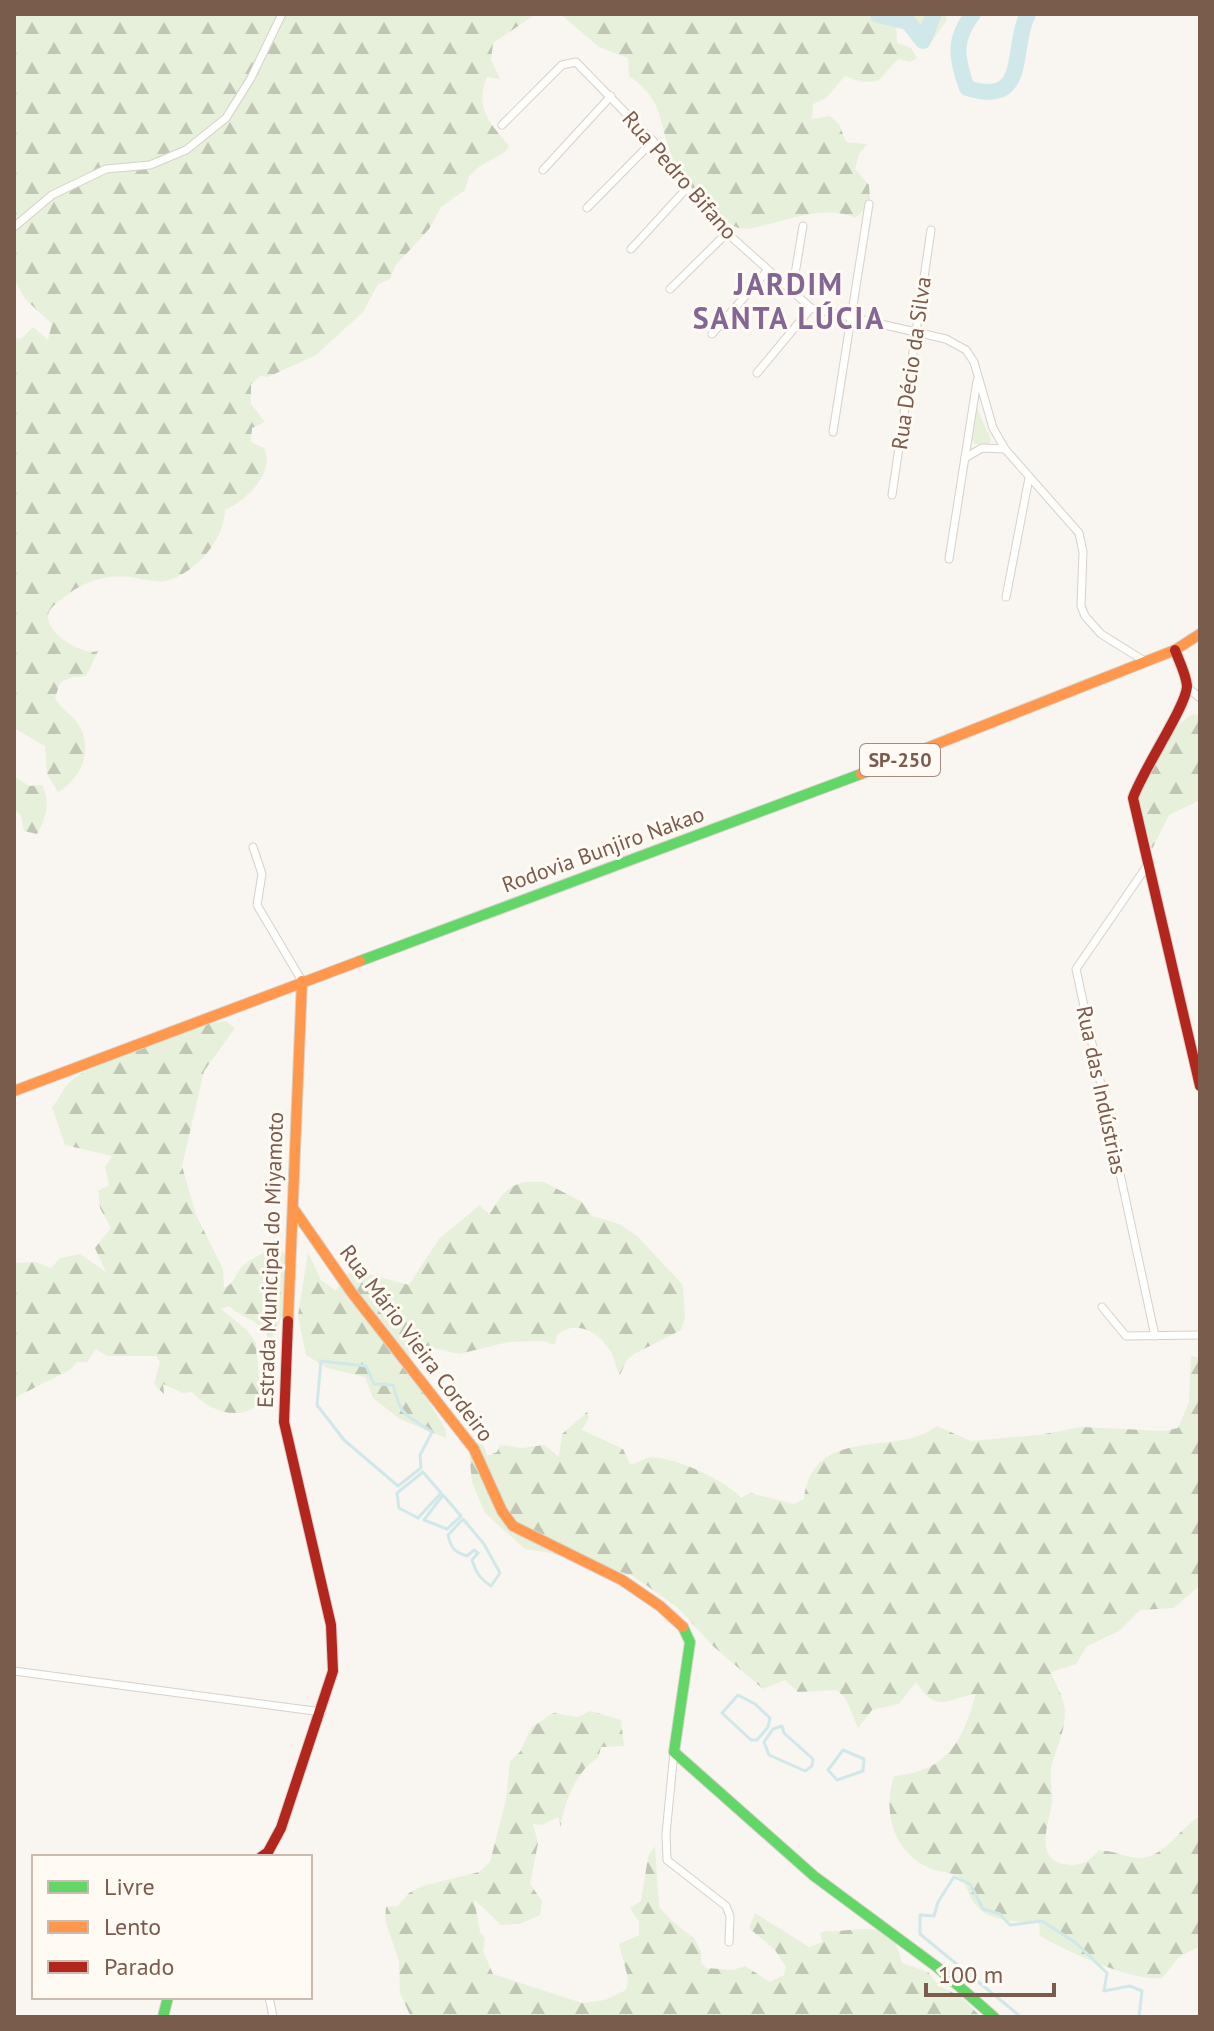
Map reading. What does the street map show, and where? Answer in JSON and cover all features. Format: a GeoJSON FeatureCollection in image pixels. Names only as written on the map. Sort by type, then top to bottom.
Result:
{"type":"FeatureCollection","features":[{"type":"Feature","properties":{"kind":"street"},"geometry":{"type":"LineString","coordinates":[[14,227],[52,195],[106,169],[150,165],[186,150],[226,118],[251,78],[282,14]]}},
{"type":"Feature","properties":{"kind":"street","name":"Rua Pedro Bifano"},"geometry":{"type":"LineString","coordinates":[[502,125],[562,65],[576,62],[653,141],[687,188],[727,233],[811,308],[917,331],[957,344],[974,362],[985,408],[1005,449],[1079,533],[1083,552],[1081,606],[1085,616],[1101,634],[1146,662]]}},
{"type":"Feature","properties":{"kind":"street"},"geometry":{"type":"LineString","coordinates":[[543,170],[611,96]]}},
{"type":"Feature","properties":{"kind":"street"},"geometry":{"type":"LineString","coordinates":[[587,208],[653,141]]}},
{"type":"Feature","properties":{"kind":"street"},"geometry":{"type":"LineString","coordinates":[[631,249],[687,188]]}},
{"type":"Feature","properties":{"kind":"street"},"geometry":{"type":"LineString","coordinates":[[833,432],[869,204]]}},
{"type":"Feature","properties":{"kind":"street"},"geometry":{"type":"LineString","coordinates":[[792,292],[803,226]]}},
{"type":"Feature","properties":{"kind":"street","name":"Rua Décio da Silva"},"geometry":{"type":"LineString","coordinates":[[892,495],[931,230]]}},
{"type":"Feature","properties":{"kind":"street"},"geometry":{"type":"LineString","coordinates":[[670,289],[727,233]]}},
{"type":"Feature","properties":{"kind":"street"},"geometry":{"type":"LineString","coordinates":[[712,334],[767,271]]}},
{"type":"Feature","properties":{"kind":"street"},"geometry":{"type":"LineString","coordinates":[[757,373],[811,308]]}},
{"type":"Feature","properties":{"kind":"street"},"geometry":{"type":"LineString","coordinates":[[949,559],[978,374]]}},
{"type":"Feature","properties":{"kind":"street"},"geometry":{"type":"LineString","coordinates":[[965,458],[982,448],[1005,449]]}},
{"type":"Feature","properties":{"kind":"street"},"geometry":{"type":"LineString","coordinates":[[1006,597],[1029,478]]}},
{"type":"Feature","properties":{"kind":"street","name":"Rodovia Bunjiro Nakao"},"geometry":{"type":"LineString","coordinates":[[14,1091],[302,981],[902,760],[1175,650],[1200,634]]}},
{"type":"Feature","properties":{"kind":"street"},"geometry":{"type":"LineString","coordinates":[[1175,650],[1188,688],[1200,698]]}},
{"type":"Feature","properties":{"kind":"street"},"geometry":{"type":"LineString","coordinates":[[1188,688],[1133,790],[1200,1086]]}},
{"type":"Feature","properties":{"kind":"street"},"geometry":{"type":"LineString","coordinates":[[253,847],[262,874],[257,905],[302,981]]}},
{"type":"Feature","properties":{"kind":"street","name":"Rua das Indústrias"},"geometry":{"type":"LineString","coordinates":[[1149,863],[1076,969],[1155,1336]]}},
{"type":"Feature","properties":{"kind":"street","name":"Estrada Municipal do Miyamoto"},"geometry":{"type":"LineString","coordinates":[[266,1855],[281,1828],[322,1712],[333,1671],[331,1625],[284,1410],[293,1284],[302,981]]}},
{"type":"Feature","properties":{"kind":"street","name":"Rua Mário Vieira Cordeiro"},"geometry":{"type":"LineString","coordinates":[[293,1208],[352,1293],[474,1449],[513,1527],[609,1571],[684,1626],[690,1642],[674,1752]]}},
{"type":"Feature","properties":{"kind":"street"},"geometry":{"type":"LineString","coordinates":[[1102,1307],[1126,1336],[1200,1335]]}},
{"type":"Feature","properties":{"kind":"street"},"geometry":{"type":"LineString","coordinates":[[14,1671],[322,1712]]}},
{"type":"Feature","properties":{"kind":"street"},"geometry":{"type":"LineString","coordinates":[[674,1752],[666,1834],[667,1860],[726,1906],[732,1926],[729,1942]]}},
{"type":"Feature","properties":{"kind":"street"},"geometry":{"type":"LineString","coordinates":[[674,1752],[731,1797],[796,1861],[951,1975],[994,2017]]}},
{"type":"Feature","properties":{"kind":"green space"},"geometry":{"type":"Polygon","coordinates":[[[14,14],[536,14],[493,43],[491,60],[500,79],[487,77],[482,97],[490,122],[509,146],[505,152],[469,176],[465,190],[441,207],[429,229],[395,266],[390,279],[378,284],[363,312],[316,355],[268,377],[261,376],[251,384],[251,404],[265,422],[252,428],[251,442],[264,448],[266,467],[249,493],[225,510],[220,533],[206,554],[188,571],[166,581],[116,577],[87,583],[50,609],[50,625],[61,638],[77,648],[98,651],[86,676],[72,677],[60,683],[55,698],[76,721],[85,741],[84,761],[80,770],[58,792],[47,774],[45,746],[14,728],[14,339],[22,338],[33,327],[48,340],[52,324],[25,299],[14,279],[14,14]]]}},
{"type":"Feature","properties":{"kind":"green space"},"geometry":{"type":"Polygon","coordinates":[[[560,14],[945,14],[947,20],[929,45],[902,23],[896,24],[897,43],[911,48],[917,58],[910,62],[898,59],[878,81],[861,82],[845,76],[826,98],[813,104],[812,119],[830,116],[839,124],[846,142],[867,144],[859,154],[855,169],[869,185],[871,214],[865,209],[855,218],[839,213],[805,215],[745,229],[718,215],[687,184],[670,152],[656,106],[629,76],[628,58],[599,47],[560,14]]]}},
{"type":"Feature","properties":{"kind":"green space"},"geometry":{"type":"Polygon","coordinates":[[[976,406],[991,440],[989,444],[974,444],[972,439],[976,406]]]}},
{"type":"Feature","properties":{"kind":"green space"},"geometry":{"type":"Polygon","coordinates":[[[1194,714],[1200,717],[1200,800],[1169,815],[1152,849],[1138,807],[1142,782],[1165,740],[1194,714]]]}},
{"type":"Feature","properties":{"kind":"green space"},"geometry":{"type":"Polygon","coordinates":[[[14,777],[30,786],[42,785],[45,791],[46,810],[37,834],[24,831],[21,816],[14,808],[14,777]]]}},
{"type":"Feature","properties":{"kind":"green space"},"geometry":{"type":"Polygon","coordinates":[[[226,1021],[235,1028],[204,1071],[182,1166],[196,1215],[223,1269],[224,1288],[244,1265],[258,1256],[276,1247],[285,1254],[293,1249],[287,1305],[270,1343],[258,1324],[229,1306],[221,1309],[247,1330],[256,1343],[261,1402],[244,1412],[234,1413],[207,1405],[192,1392],[183,1393],[163,1384],[164,1394],[154,1384],[160,1362],[156,1356],[107,1356],[96,1349],[87,1362],[77,1362],[70,1370],[14,1398],[14,1263],[35,1262],[51,1268],[60,1258],[80,1254],[106,1272],[95,1248],[111,1228],[100,1208],[98,1191],[109,1185],[105,1167],[112,1156],[65,1145],[52,1107],[70,1082],[100,1063],[168,1036],[226,1021]]]}},
{"type":"Feature","properties":{"kind":"green space"},"geometry":{"type":"Polygon","coordinates":[[[524,1182],[544,1182],[582,1202],[592,1216],[619,1224],[637,1236],[683,1285],[685,1318],[681,1330],[634,1354],[626,1361],[620,1375],[606,1345],[594,1334],[579,1328],[564,1330],[557,1335],[555,1345],[544,1341],[508,1342],[459,1354],[425,1346],[408,1349],[419,1385],[446,1430],[446,1438],[400,1419],[373,1398],[365,1377],[327,1368],[306,1355],[298,1316],[308,1252],[321,1280],[336,1291],[344,1275],[357,1271],[409,1285],[439,1239],[480,1205],[489,1215],[507,1191],[524,1182]]]}},
{"type":"Feature","properties":{"kind":"green space"},"geometry":{"type":"Polygon","coordinates":[[[1191,1356],[1200,1358],[1200,1585],[1174,1608],[1140,1610],[1119,1631],[1087,1646],[1076,1664],[1051,1672],[1065,1713],[1051,1772],[1052,1800],[1046,1840],[1051,1857],[1059,1863],[1072,1865],[1086,1861],[1098,1851],[1136,1858],[1150,1856],[1200,1816],[1200,1946],[1179,1957],[1162,1978],[1133,1975],[1083,1957],[1040,1936],[1039,1923],[1002,1919],[985,1913],[972,1900],[960,1878],[918,1862],[900,1842],[891,1817],[894,1776],[928,1768],[950,1751],[965,1726],[976,1694],[937,1701],[923,1692],[916,1682],[899,1704],[872,1710],[858,1728],[846,1699],[837,1690],[798,1692],[785,1680],[763,1689],[713,1646],[677,1607],[633,1576],[570,1556],[525,1549],[485,1513],[472,1482],[467,1433],[484,1446],[487,1456],[497,1452],[500,1445],[522,1448],[544,1445],[559,1457],[562,1434],[587,1412],[589,1418],[582,1430],[623,1449],[630,1464],[648,1458],[670,1460],[712,1477],[741,1498],[750,1493],[794,1504],[804,1499],[811,1475],[823,1460],[839,1451],[901,1440],[937,1426],[971,1441],[1039,1435],[1081,1427],[1164,1431],[1178,1428],[1189,1402],[1191,1356]]]}},
{"type":"Feature","properties":{"kind":"green space"},"geometry":{"type":"Polygon","coordinates":[[[590,1711],[621,1720],[624,1746],[601,1747],[598,1758],[584,1770],[573,1788],[561,1827],[558,1817],[542,1825],[533,1824],[538,1843],[530,1884],[542,1901],[540,1915],[519,1924],[501,1925],[474,1899],[480,1932],[485,1938],[483,1951],[493,1974],[582,2003],[605,2000],[626,1990],[628,1978],[619,1944],[639,1935],[639,1922],[630,1908],[641,1901],[648,1857],[655,1846],[659,1907],[694,1938],[701,1951],[701,1963],[706,1968],[733,1970],[745,1966],[770,1982],[784,1975],[786,1967],[775,1950],[749,1928],[755,1913],[809,1947],[823,1942],[820,1934],[824,1931],[872,1929],[890,1937],[902,1963],[928,1972],[939,1986],[960,1996],[981,2017],[411,2017],[400,1993],[399,1961],[385,1920],[386,1907],[398,1906],[409,1893],[422,1886],[479,1872],[490,1862],[506,1800],[510,1761],[520,1752],[531,1728],[553,1713],[578,1717],[590,1711]]]}},
{"type":"Feature","properties":{"kind":"waterway"},"geometry":{"type":"LineString","coordinates":[[878,15],[908,22],[923,41],[934,14]]}},
{"type":"Feature","properties":{"kind":"waterway"},"geometry":{"type":"LineString","coordinates":[[973,14],[959,40],[960,67],[967,88],[987,92],[1001,90],[1009,82],[1028,14]]}},
{"type":"Feature","properties":{"kind":"waterway"},"geometry":{"type":"LineString","coordinates":[[321,1361],[366,1366],[374,1384],[393,1385],[403,1411],[432,1432],[420,1455],[421,1468],[398,1486],[344,1440],[317,1405],[321,1361]]}},
{"type":"Feature","properties":{"kind":"waterway"},"geometry":{"type":"LineString","coordinates":[[423,1472],[441,1493],[418,1518],[399,1508],[397,1493],[423,1472]]}},
{"type":"Feature","properties":{"kind":"waterway"},"geometry":{"type":"LineString","coordinates":[[443,1495],[461,1516],[447,1529],[424,1520],[443,1495]]}},
{"type":"Feature","properties":{"kind":"waterway"},"geometry":{"type":"LineString","coordinates":[[463,1519],[484,1544],[500,1573],[491,1586],[473,1564],[472,1560],[478,1553],[474,1550],[467,1556],[456,1551],[450,1543],[448,1535],[463,1519]]}},
{"type":"Feature","properties":{"kind":"waterway"},"geometry":{"type":"LineString","coordinates":[[738,1695],[755,1704],[770,1718],[768,1727],[757,1740],[751,1740],[722,1713],[738,1695]]}},
{"type":"Feature","properties":{"kind":"waterway"},"geometry":{"type":"LineString","coordinates":[[782,1726],[784,1733],[813,1759],[812,1766],[805,1771],[769,1755],[764,1742],[773,1729],[782,1726]]}},
{"type":"Feature","properties":{"kind":"waterway"},"geometry":{"type":"LineString","coordinates":[[843,1750],[864,1759],[863,1771],[837,1780],[828,1770],[843,1750]]}},
{"type":"Feature","properties":{"kind":"waterway"},"geometry":{"type":"LineString","coordinates":[[1021,2017],[920,1934],[920,1915],[934,1916],[938,1902],[954,1877],[970,1884],[983,1909],[1000,1914],[1010,1925],[1042,1921],[1076,1943],[1107,1973],[1104,1991],[1130,1986],[1142,1991],[1139,2017]]}},
{"type":"Feature","properties":{"kind":"traffic: fast"},"geometry":{"type":"LineString","coordinates":[[360,961],[861,774]]}},
{"type":"Feature","properties":{"kind":"traffic: fast"},"geometry":{"type":"LineString","coordinates":[[683,1627],[690,1642],[674,1752],[814,1876],[937,1967],[994,2017]]}},
{"type":"Feature","properties":{"kind":"traffic: fast"},"geometry":{"type":"LineString","coordinates":[[163,2017],[168,1999]]}},
{"type":"Feature","properties":{"kind":"traffic: slow"},"geometry":{"type":"LineString","coordinates":[[861,774],[1175,650],[1200,634]]}},
{"type":"Feature","properties":{"kind":"traffic: slow"},"geometry":{"type":"LineString","coordinates":[[14,1091],[360,961]]}},
{"type":"Feature","properties":{"kind":"traffic: slow"},"geometry":{"type":"LineString","coordinates":[[288,1321],[302,981]]}},
{"type":"Feature","properties":{"kind":"traffic: slow"},"geometry":{"type":"LineString","coordinates":[[293,1208],[352,1293],[474,1449],[502,1511],[513,1526],[622,1580],[660,1606],[683,1627]]}},
{"type":"Feature","properties":{"kind":"traffic: jam"},"geometry":{"type":"LineString","coordinates":[[1175,650],[1184,672],[1185,695],[1133,798],[1200,1086]]}},
{"type":"Feature","properties":{"kind":"traffic: jam"},"geometry":{"type":"LineString","coordinates":[[264,1855],[281,1828],[333,1671],[331,1625],[284,1422],[288,1321]]}},
{"type":"Feature","properties":{"kind":"district","name":"JARDIM SANTA LÚCIA"},"geometry":{"type":"Point","coordinates":[789,302]}}]}
